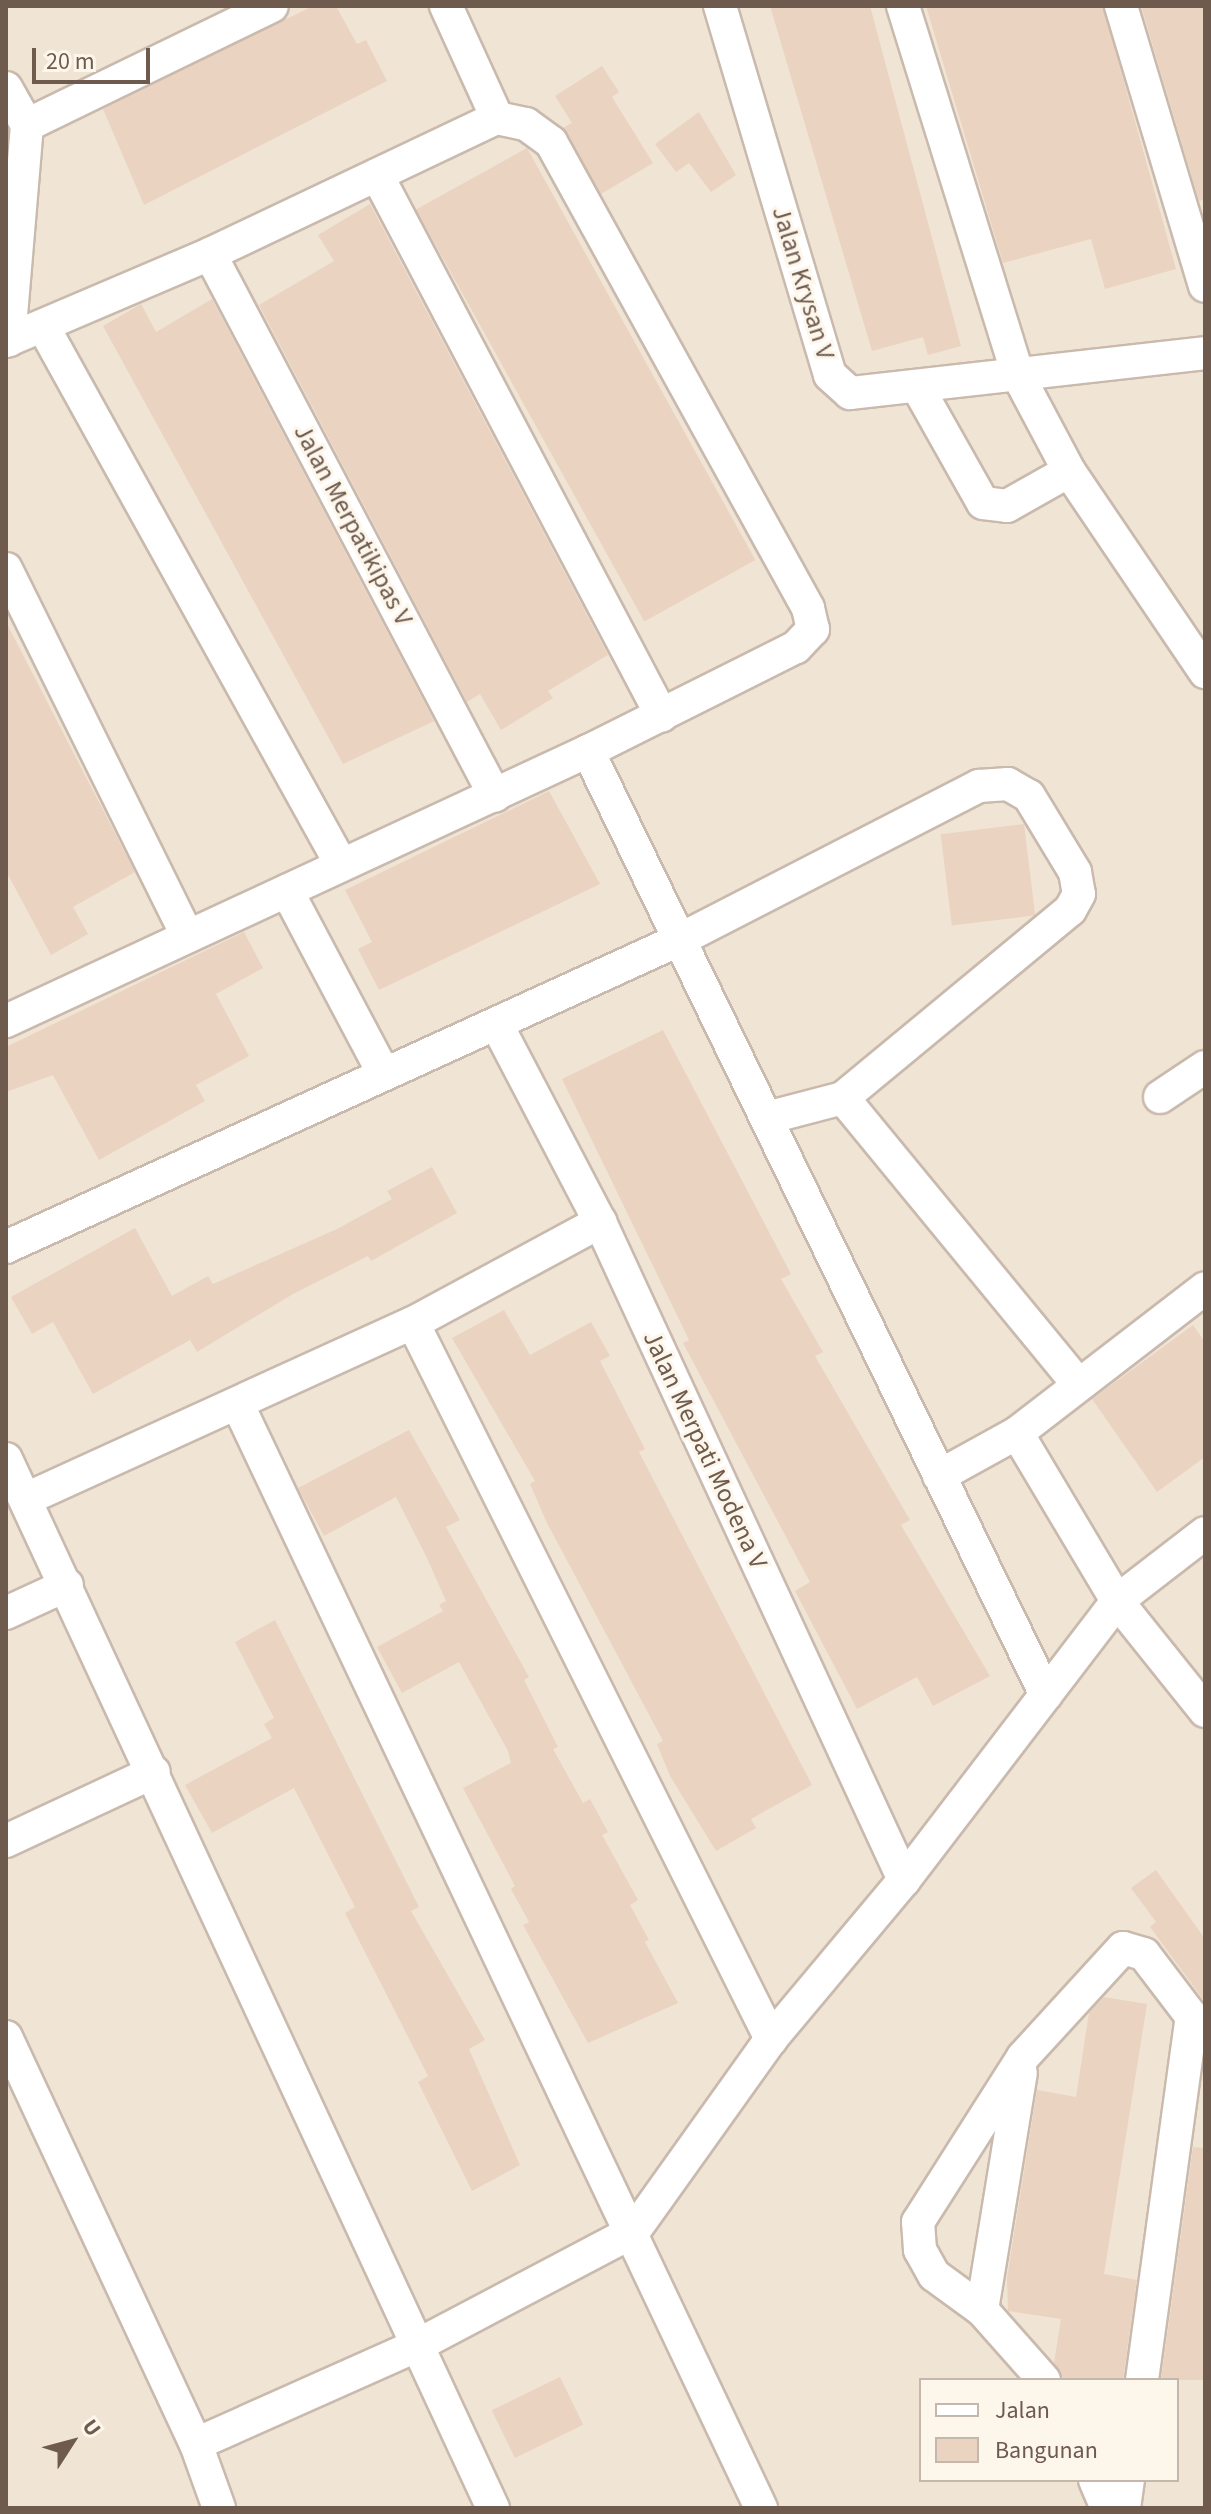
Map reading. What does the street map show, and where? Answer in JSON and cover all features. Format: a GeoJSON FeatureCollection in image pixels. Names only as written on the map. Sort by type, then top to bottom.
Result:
{"type":"FeatureCollection","features":[{"type":"Feature","properties":{"kind":"street"},"geometry":{"type":"LineString","coordinates":[[27,125],[272,6]]}},
{"type":"Feature","properties":{"kind":"street"},"geometry":{"type":"LineString","coordinates":[[446,6],[497,118]]}},
{"type":"Feature","properties":{"kind":"street","name":"Jalan Krysan V"},"geometry":{"type":"LineString","coordinates":[[720,6],[830,375],[850,393],[1205,353]]}},
{"type":"Feature","properties":{"kind":"street"},"geometry":{"type":"LineString","coordinates":[[903,6],[1018,375],[1069,471],[1205,672]]}},
{"type":"Feature","properties":{"kind":"street"},"geometry":{"type":"LineString","coordinates":[[1121,6],[1205,286]]}},
{"type":"Feature","properties":{"kind":"street"},"geometry":{"type":"LineString","coordinates":[[6,88],[27,125],[7,340],[44,328],[210,254],[497,118],[526,124],[551,142],[808,608],[813,629],[807,640],[662,716],[495,796],[9,1013]]}},
{"type":"Feature","properties":{"kind":"street"},"geometry":{"type":"LineString","coordinates":[[377,175],[662,716]]}},
{"type":"Feature","properties":{"kind":"street","name":"Jalan Merpatikipas V"},"geometry":{"type":"LineString","coordinates":[[210,254],[495,796]]}},
{"type":"Feature","properties":{"kind":"street"},"geometry":{"type":"LineString","coordinates":[[44,328],[341,864]]}},
{"type":"Feature","properties":{"kind":"street"},"geometry":{"type":"LineString","coordinates":[[917,386],[983,503],[1007,506],[1069,471]]}},
{"type":"Feature","properties":{"kind":"street"},"geometry":{"type":"LineString","coordinates":[[6,569],[187,935]]}},
{"type":"Feature","properties":{"kind":"street"},"geometry":{"type":"LineString","coordinates":[[588,751],[683,938],[1046,1695]]}},
{"type":"Feature","properties":{"kind":"street"},"geometry":{"type":"LineString","coordinates":[[6,1247],[383,1072],[497,1025],[683,938],[979,786],[1008,784],[1029,796],[1075,872],[1079,894],[1070,910],[843,1098],[767,1118]]}},
{"type":"Feature","properties":{"kind":"street"},"geometry":{"type":"LineString","coordinates":[[287,891],[383,1072]]}},
{"type":"Feature","properties":{"kind":"street","name":"Jalan Merpati Modena V"},"geometry":{"type":"LineString","coordinates":[[497,1025],[600,1222],[904,1880]]}},
{"type":"Feature","properties":{"kind":"street"},"geometry":{"type":"LineString","coordinates":[[1160,1097],[1205,1067]]}},
{"type":"Feature","properties":{"kind":"street"},"geometry":{"type":"LineString","coordinates":[[843,1098],[1076,1382]]}},
{"type":"Feature","properties":{"kind":"street"},"geometry":{"type":"LineString","coordinates":[[26,1499],[413,1323],[600,1222]]}},
{"type":"Feature","properties":{"kind":"street"},"geometry":{"type":"LineString","coordinates":[[939,1476],[1017,1433],[1076,1382],[1205,1288]]}},
{"type":"Feature","properties":{"kind":"street"},"geometry":{"type":"LineString","coordinates":[[413,1323],[771,2039]]}},
{"type":"Feature","properties":{"kind":"street"},"geometry":{"type":"LineString","coordinates":[[238,1405],[634,2231],[761,2508]]}},
{"type":"Feature","properties":{"kind":"street"},"geometry":{"type":"LineString","coordinates":[[1017,1433],[1117,1601],[1205,1711]]}},
{"type":"Feature","properties":{"kind":"street"},"geometry":{"type":"LineString","coordinates":[[6,1459],[154,1772],[493,2508]]}},
{"type":"Feature","properties":{"kind":"street"},"geometry":{"type":"LineString","coordinates":[[196,2444],[416,2346],[634,2231],[771,2039],[904,1880],[1117,1601],[1205,1533]]}},
{"type":"Feature","properties":{"kind":"street"},"geometry":{"type":"LineString","coordinates":[[6,1613],[67,1585]]}},
{"type":"Feature","properties":{"kind":"street"},"geometry":{"type":"LineString","coordinates":[[6,1841],[154,1772]]}},
{"type":"Feature","properties":{"kind":"street"},"geometry":{"type":"LineString","coordinates":[[1042,2378],[982,2310],[934,2275],[920,2250],[918,2222],[1023,2057],[1116,1953],[1129,1946],[1144,1954],[1199,2025],[1142,2378]]}},
{"type":"Feature","properties":{"kind":"street"},"geometry":{"type":"LineString","coordinates":[[6,2037],[196,2444],[219,2508]]}},
{"type":"Feature","properties":{"kind":"street"},"geometry":{"type":"LineString","coordinates":[[982,2310],[1023,2057]]}},
{"type":"Feature","properties":{"kind":"street"},"geometry":{"type":"LineString","coordinates":[[1096,2482],[1107,2508]]}},
{"type":"Feature","properties":{"kind":"street"},"geometry":{"type":"LineString","coordinates":[[1124,2508],[1128,2482]]}},
{"type":"Feature","properties":{"kind":"shaded area"},"geometry":{"type":"Polygon","coordinates":[[[6,6],[1205,6],[1205,2508],[6,2508],[6,6]]]}},
{"type":"Feature","properties":{"kind":"building"},"geometry":{"type":"Polygon","coordinates":[[[313,6],[336,6],[357,44],[366,40],[387,81],[144,205],[103,109],[313,6]]]}},
{"type":"Feature","properties":{"kind":"building"},"geometry":{"type":"Polygon","coordinates":[[[770,6],[870,6],[961,346],[928,355],[923,337],[872,351],[770,6]]]}},
{"type":"Feature","properties":{"kind":"building"},"geometry":{"type":"Polygon","coordinates":[[[926,6],[1103,6],[1176,269],[1105,289],[1091,239],[1003,263],[926,6]]]}},
{"type":"Feature","properties":{"kind":"building"},"geometry":{"type":"Polygon","coordinates":[[[1141,6],[1205,6],[1205,199],[1199,201],[1141,6]]]}},
{"type":"Feature","properties":{"kind":"building"},"geometry":{"type":"Polygon","coordinates":[[[602,66],[619,92],[612,97],[653,163],[601,194],[563,128],[572,123],[555,96],[602,66]]]}},
{"type":"Feature","properties":{"kind":"building"},"geometry":{"type":"Polygon","coordinates":[[[699,112],[736,175],[711,192],[689,163],[676,172],[655,144],[699,112]]]}},
{"type":"Feature","properties":{"kind":"building"},"geometry":{"type":"Polygon","coordinates":[[[527,148],[755,560],[644,622],[416,210],[527,148]]]}},
{"type":"Feature","properties":{"kind":"building"},"geometry":{"type":"Polygon","coordinates":[[[370,204],[608,655],[548,691],[553,698],[501,730],[480,694],[467,702],[259,305],[334,261],[318,235],[370,204]]]}},
{"type":"Feature","properties":{"kind":"building"},"geometry":{"type":"Polygon","coordinates":[[[212,299],[434,721],[343,764],[103,326],[141,304],[156,332],[212,299]]]}},
{"type":"Feature","properties":{"kind":"building"},"geometry":{"type":"Polygon","coordinates":[[[6,622],[135,872],[73,907],[88,934],[51,955],[6,871],[6,622]]]}},
{"type":"Feature","properties":{"kind":"building"},"geometry":{"type":"Polygon","coordinates":[[[549,791],[600,884],[379,990],[358,949],[372,942],[345,890],[549,791]]]}},
{"type":"Feature","properties":{"kind":"building"},"geometry":{"type":"Polygon","coordinates":[[[1024,824],[1035,915],[952,926],[941,834],[1024,824]]]}},
{"type":"Feature","properties":{"kind":"building"},"geometry":{"type":"Polygon","coordinates":[[[244,932],[263,968],[216,994],[249,1056],[196,1085],[205,1101],[99,1160],[53,1075],[6,1092],[6,1047],[244,932]]]}},
{"type":"Feature","properties":{"kind":"building"},"geometry":{"type":"Polygon","coordinates":[[[663,1030],[791,1274],[781,1279],[823,1352],[815,1356],[910,1520],[901,1525],[990,1676],[933,1706],[917,1677],[857,1709],[795,1591],[810,1582],[683,1343],[689,1340],[562,1079],[663,1030]]]}},
{"type":"Feature","properties":{"kind":"building"},"geometry":{"type":"Polygon","coordinates":[[[432,1167],[457,1213],[371,1261],[368,1256],[293,1294],[197,1352],[190,1340],[93,1394],[53,1322],[32,1334],[11,1297],[135,1228],[172,1296],[208,1276],[213,1284],[337,1229],[392,1199],[387,1191],[432,1167]]]}},
{"type":"Feature","properties":{"kind":"building"},"geometry":{"type":"Polygon","coordinates":[[[504,1310],[530,1355],[591,1322],[610,1356],[600,1361],[645,1449],[639,1452],[812,1785],[751,1819],[756,1828],[716,1851],[670,1776],[657,1744],[663,1741],[546,1521],[530,1484],[535,1481],[452,1338],[504,1310]]]}},
{"type":"Feature","properties":{"kind":"building"},"geometry":{"type":"Polygon","coordinates":[[[1193,1325],[1205,1342],[1205,1457],[1157,1492],[1092,1399],[1193,1325]]]}},
{"type":"Feature","properties":{"kind":"building"},"geometry":{"type":"Polygon","coordinates":[[[409,1430],[460,1520],[446,1527],[529,1677],[524,1680],[558,1747],[553,1749],[583,1803],[590,1799],[608,1832],[602,1835],[638,1900],[630,1905],[649,1940],[645,1942],[678,2003],[588,2043],[523,1925],[529,1922],[511,1889],[515,1886],[463,1788],[511,1763],[508,1751],[459,1662],[402,1693],[377,1647],[443,1611],[439,1605],[446,1601],[396,1497],[324,1536],[298,1488],[409,1430]]]}},
{"type":"Feature","properties":{"kind":"building"},"geometry":{"type":"Polygon","coordinates":[[[275,1620],[419,1907],[411,1911],[485,2040],[469,2049],[520,2165],[472,2191],[418,2082],[428,2076],[345,1913],[355,1907],[294,1788],[212,1833],[185,1785],[272,1738],[264,1724],[274,1718],[235,1642],[275,1620]]]}},
{"type":"Feature","properties":{"kind":"building"},"geometry":{"type":"Polygon","coordinates":[[[1156,1870],[1205,1939],[1205,2002],[1150,1927],[1156,1922],[1131,1888],[1156,1870]]]}},
{"type":"Feature","properties":{"kind":"building"},"geometry":{"type":"Polygon","coordinates":[[[1104,1997],[1147,2004],[1104,2274],[1137,2280],[1123,2378],[1063,2378],[1054,2363],[1061,2319],[1008,2311],[1007,2278],[1037,2090],[1076,2097],[1089,2013],[1104,1997]]]}},
{"type":"Feature","properties":{"kind":"building"},"geometry":{"type":"Polygon","coordinates":[[[1193,2147],[1205,2148],[1205,2380],[1161,2378],[1193,2147]]]}},
{"type":"Feature","properties":{"kind":"building"},"geometry":{"type":"Polygon","coordinates":[[[560,2377],[583,2425],[515,2458],[492,2410],[560,2377]]]}}]}
